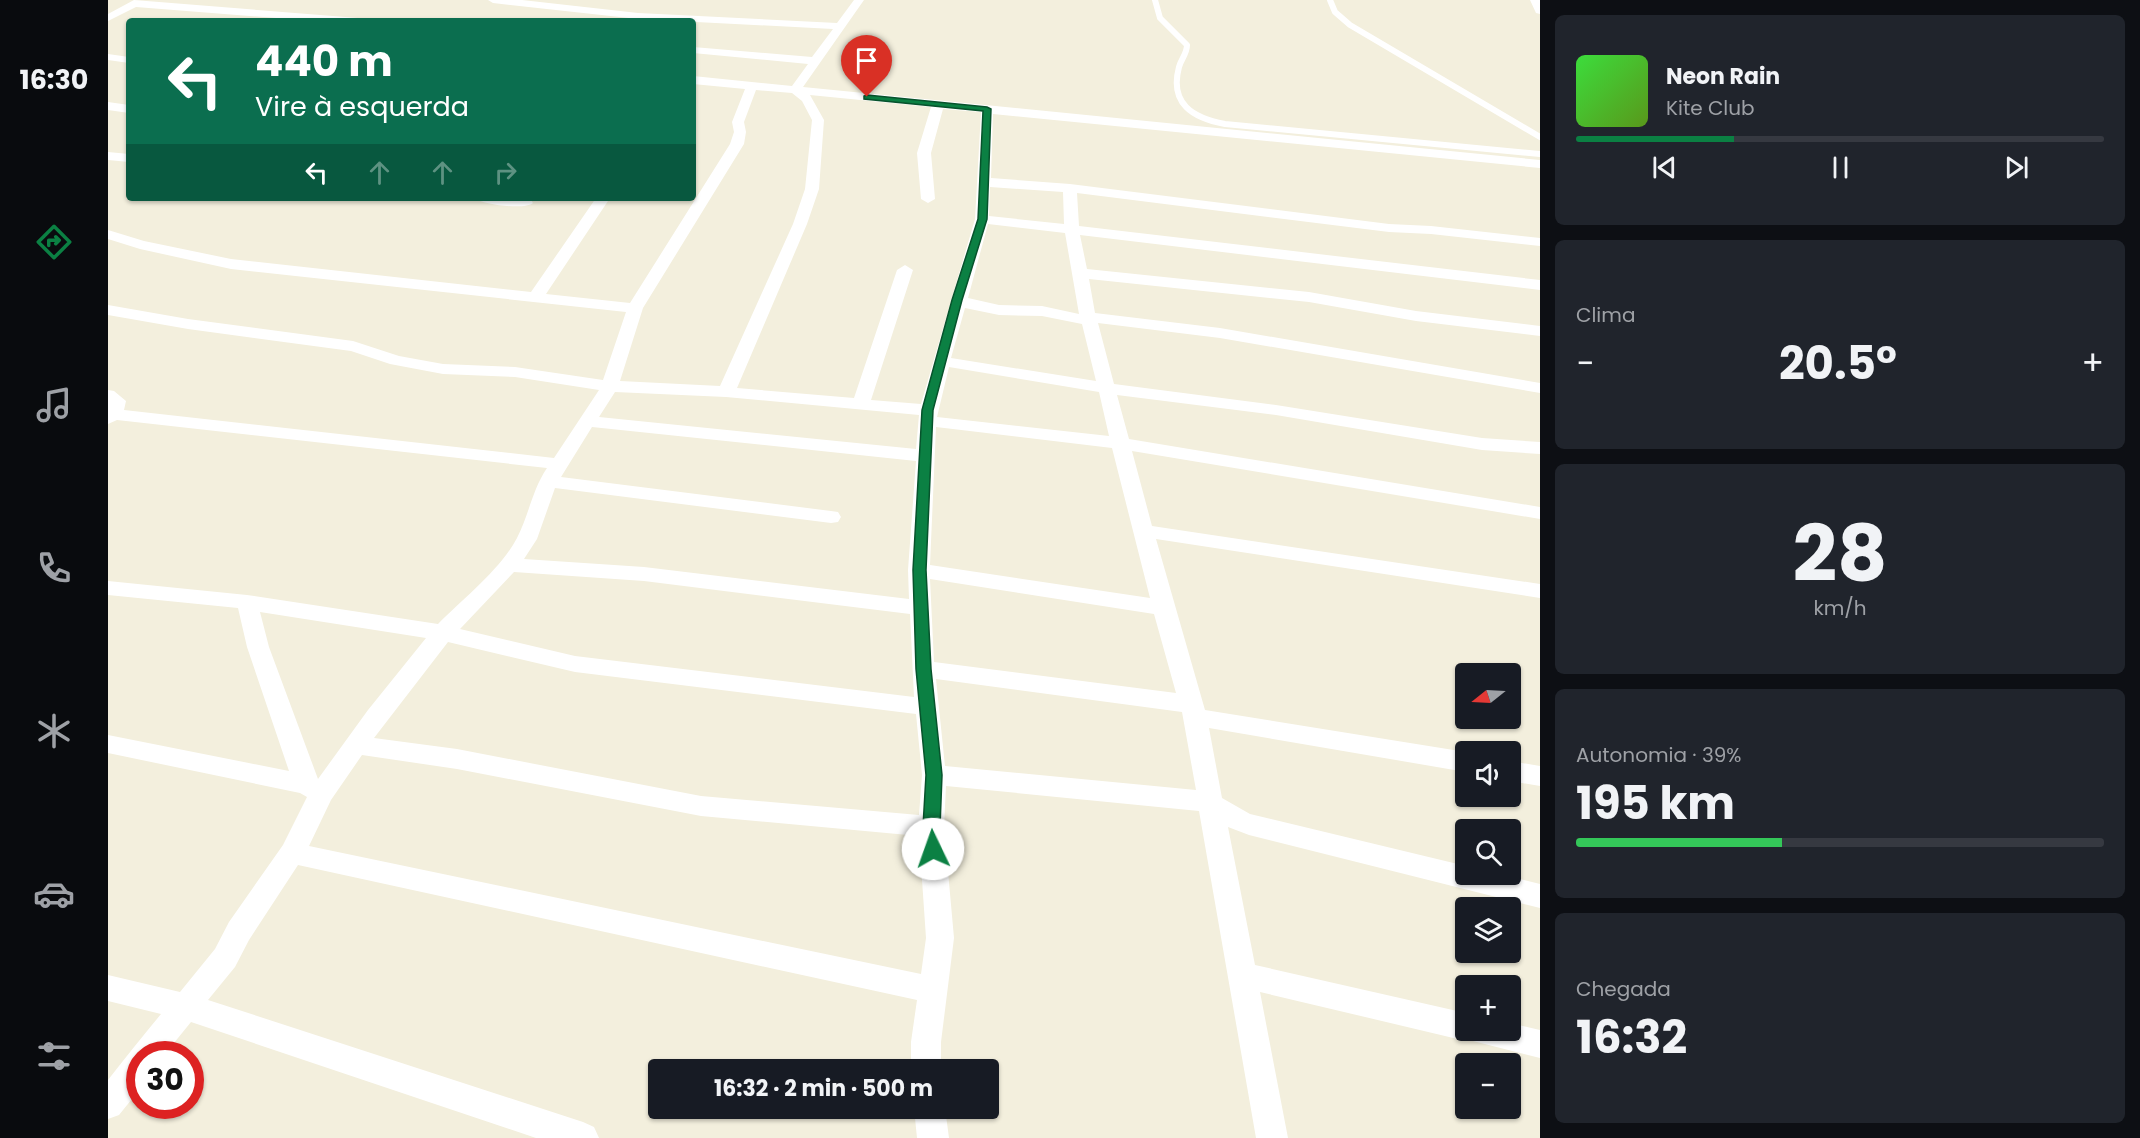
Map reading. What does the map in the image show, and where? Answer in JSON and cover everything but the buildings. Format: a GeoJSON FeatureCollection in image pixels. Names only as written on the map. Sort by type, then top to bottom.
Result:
{"type":"FeatureCollection","features":[{"type":"Feature","properties":{"kind":"street"},"geometry":{"type":"LineString","coordinates":[[493,0],[638,16],[678,18]]}},
{"type":"Feature","properties":{"kind":"street"},"geometry":{"type":"LineString","coordinates":[[795,90],[859,0]]}},
{"type":"Feature","properties":{"kind":"street"},"geometry":{"type":"LineString","coordinates":[[1534,0],[1540,11]]}},
{"type":"Feature","properties":{"kind":"street"},"geometry":{"type":"LineString","coordinates":[[112,21],[138,2],[323,18]]}},
{"type":"Feature","properties":{"kind":"street"},"geometry":{"type":"LineString","coordinates":[[696,19],[840,26]]}},
{"type":"Feature","properties":{"kind":"street"},"geometry":{"type":"LineString","coordinates":[[696,50],[816,61]]}},
{"type":"Feature","properties":{"kind":"street"},"geometry":{"type":"LineString","coordinates":[[108,57],[126,60]]}},
{"type":"Feature","properties":{"kind":"street"},"geometry":{"type":"LineString","coordinates":[[696,80],[1540,164]]}},
{"type":"Feature","properties":{"kind":"street"},"geometry":{"type":"LineString","coordinates":[[157,1041],[225,958],[239,931],[292,853],[314,789],[356,745],[376,716],[443,633],[509,565],[527,539],[553,472],[610,386],[635,308],[737,144],[740,132],[738,122],[752,85]]}},
{"type":"Feature","properties":{"kind":"street"},"geometry":{"type":"LineString","coordinates":[[726,393],[800,224],[812,189],[818,120],[807,99],[795,90]]}},
{"type":"Feature","properties":{"kind":"street"},"geometry":{"type":"LineString","coordinates":[[928,199],[924,153],[938,104]]}},
{"type":"Feature","properties":{"kind":"street"},"geometry":{"type":"LineString","coordinates":[[108,106],[126,109]]}},
{"type":"Feature","properties":{"kind":"street"},"geometry":{"type":"LineString","coordinates":[[927,1059],[932,990],[940,938],[931,827],[934,775],[923,669],[919,570],[928,415],[957,300],[982,219],[987,109]]}},
{"type":"Feature","properties":{"kind":"street"},"geometry":{"type":"LineString","coordinates":[[108,156],[126,158]]}},
{"type":"Feature","properties":{"kind":"street"},"geometry":{"type":"LineString","coordinates":[[983,182],[1070,188],[1378,226],[1540,242]]}},
{"type":"Feature","properties":{"kind":"street"},"geometry":{"type":"LineString","coordinates":[[1070,188],[1072,230],[1090,325],[1163,608],[1193,710],[1272,1138]]}},
{"type":"Feature","properties":{"kind":"street"},"geometry":{"type":"LineString","coordinates":[[515,201],[526,202]]}},
{"type":"Feature","properties":{"kind":"street"},"geometry":{"type":"LineString","coordinates":[[536,297],[601,201]]}},
{"type":"Feature","properties":{"kind":"street"},"geometry":{"type":"LineString","coordinates":[[982,219],[1540,285]]}},
{"type":"Feature","properties":{"kind":"street"},"geometry":{"type":"LineString","coordinates":[[108,234],[140,244],[231,264],[635,308]]}},
{"type":"Feature","properties":{"kind":"street"},"geometry":{"type":"LineString","coordinates":[[861,404],[905,270]]}},
{"type":"Feature","properties":{"kind":"street"},"geometry":{"type":"LineString","coordinates":[[1079,273],[1309,297],[1416,316],[1540,331]]}},
{"type":"Feature","properties":{"kind":"street"},"geometry":{"type":"LineString","coordinates":[[957,300],[999,310],[1042,311],[1090,325],[1132,322],[1220,333],[1540,388]]}},
{"type":"Feature","properties":{"kind":"street"},"geometry":{"type":"LineString","coordinates":[[108,310],[188,324],[353,346],[396,360],[443,369],[515,372],[610,386],[861,404],[1120,443],[1540,513]]}},
{"type":"Feature","properties":{"kind":"street"},"geometry":{"type":"LineString","coordinates":[[951,327],[999,310]]}},
{"type":"Feature","properties":{"kind":"street"},"geometry":{"type":"LineString","coordinates":[[941,361],[1105,388],[1276,410],[1482,444],[1540,448]]}},
{"type":"Feature","properties":{"kind":"street"},"geometry":{"type":"LineString","coordinates":[[108,395],[117,402],[111,417],[553,472],[831,517]]}},
{"type":"Feature","properties":{"kind":"street"},"geometry":{"type":"LineString","coordinates":[[587,421],[926,456]]}},
{"type":"Feature","properties":{"kind":"street"},"geometry":{"type":"LineString","coordinates":[[1143,531],[1540,591]]}},
{"type":"Feature","properties":{"kind":"street"},"geometry":{"type":"LineString","coordinates":[[509,565],[644,574],[921,608]]}},
{"type":"Feature","properties":{"kind":"street"},"geometry":{"type":"LineString","coordinates":[[919,570],[1163,608]]}},
{"type":"Feature","properties":{"kind":"street"},"geometry":{"type":"LineString","coordinates":[[108,588],[247,602],[443,633],[575,664],[927,707]]}},
{"type":"Feature","properties":{"kind":"street"},"geometry":{"type":"LineString","coordinates":[[247,602],[258,647],[314,789]]}},
{"type":"Feature","properties":{"kind":"street"},"geometry":{"type":"LineString","coordinates":[[923,669],[1193,710],[1455,760]]}},
{"type":"Feature","properties":{"kind":"street"},"geometry":{"type":"LineString","coordinates":[[108,744],[314,789]]}},
{"type":"Feature","properties":{"kind":"street"},"geometry":{"type":"LineString","coordinates":[[356,745],[457,759],[701,806],[931,827]]}},
{"type":"Feature","properties":{"kind":"street"},"geometry":{"type":"LineString","coordinates":[[1521,773],[1540,777]]}},
{"type":"Feature","properties":{"kind":"street"},"geometry":{"type":"LineString","coordinates":[[934,775],[1209,802],[1235,819],[1249,824],[1540,896]]}},
{"type":"Feature","properties":{"kind":"street"},"geometry":{"type":"LineString","coordinates":[[292,853],[932,990]]}},
{"type":"Feature","properties":{"kind":"street"},"geometry":{"type":"LineString","coordinates":[[1241,975],[1455,1024]]}},
{"type":"Feature","properties":{"kind":"street"},"geometry":{"type":"LineString","coordinates":[[108,988],[184,1006],[583,1138]]}},
{"type":"Feature","properties":{"kind":"street"},"geometry":{"type":"LineString","coordinates":[[1521,1040],[1540,1044]]}},
{"type":"Feature","properties":{"kind":"street"},"geometry":{"type":"LineString","coordinates":[[108,1104],[126,1082]]}},
{"type":"Feature","properties":{"kind":"street"},"geometry":{"type":"LineString","coordinates":[[930,1119],[933,1138]]}},
{"type":"Feature","properties":{"kind":"lane"},"geometry":{"type":"LineString","coordinates":[[1155,0],[1160,18],[1187,45],[1188,51],[1178,68],[1178,97],[1192,115],[1200,119],[1225,124],[1540,154]]}},
{"type":"Feature","properties":{"kind":"lane"},"geometry":{"type":"LineString","coordinates":[[1330,0],[1336,15],[1358,30],[1440,79],[1508,115],[1540,137]]}},
{"type":"Feature","properties":{"kind":"route"},"geometry":{"type":"LineString","coordinates":[[867,97],[987,109],[982,219],[957,300],[928,410],[919,570],[923,669],[934,775],[931,827],[933,849]]}}]}
